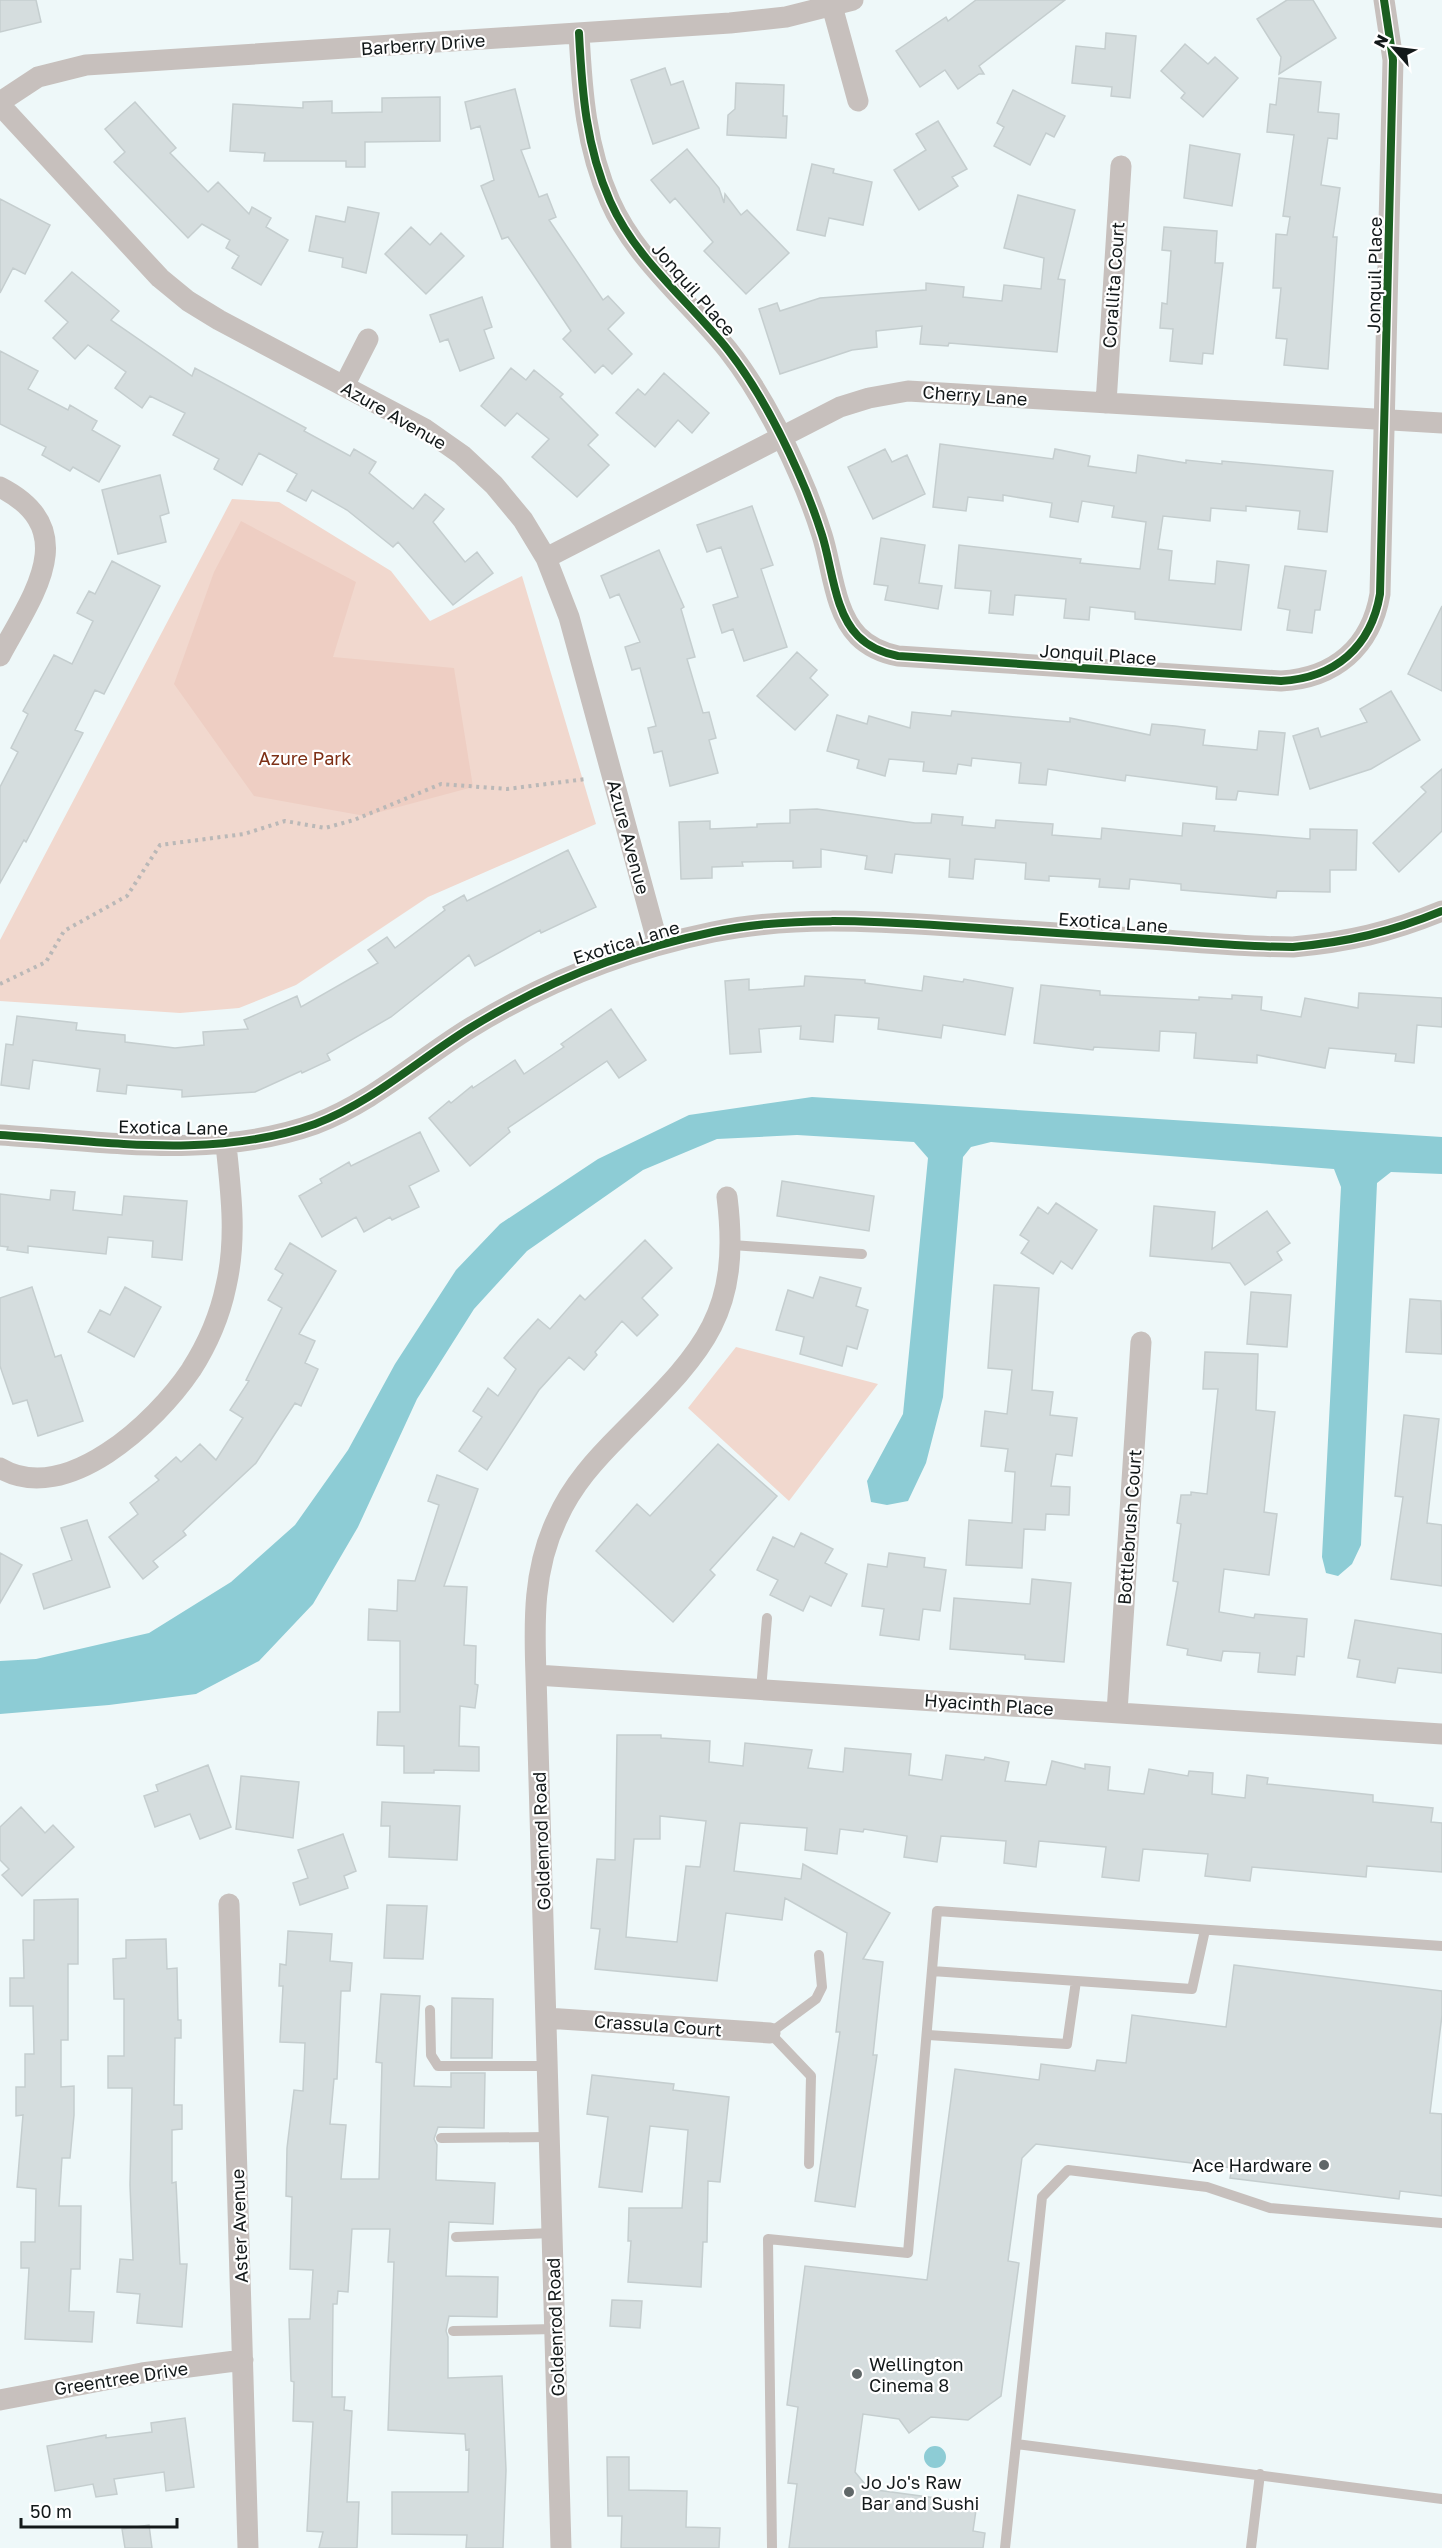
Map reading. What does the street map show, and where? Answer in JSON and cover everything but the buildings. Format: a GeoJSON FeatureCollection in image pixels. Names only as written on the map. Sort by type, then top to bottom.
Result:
{"type":"FeatureCollection","features":[{"type":"Feature","properties":{"kind":"street","name":"Barberry Drive"},"geometry":{"type":"LineString","coordinates":[[0,103],[38,77],[86,65],[730,23],[786,17],[853,0]]}},
{"type":"Feature","properties":{"kind":"street","name":"Jonquil Place"},"geometry":{"type":"LineString","coordinates":[[579,33],[587,133],[597,169],[611,204],[630,236],[653,266],[729,351],[782,436],[816,516],[848,622],[869,645],[883,653],[910,657],[1281,681],[1313,677],[1342,663],[1354,652],[1372,625],[1380,594],[1394,60],[1384,0]]}},
{"type":"Feature","properties":{"kind":"street"},"geometry":{"type":"LineString","coordinates":[[832,6],[858,101]]}},
{"type":"Feature","properties":{"kind":"street","name":"Azure Avenue"},"geometry":{"type":"LineString","coordinates":[[0,103],[147,264],[188,301],[219,320],[425,429],[462,455],[494,485],[516,511],[546,558],[569,617],[658,944]]}},
{"type":"Feature","properties":{"kind":"street","name":"Corallita Court"},"geometry":{"type":"LineString","coordinates":[[1106,404],[1121,166]]}},
{"type":"Feature","properties":{"kind":"street"},"geometry":{"type":"LineString","coordinates":[[344,386],[368,339]]}},
{"type":"Feature","properties":{"kind":"street","name":"Cherry Lane"},"geometry":{"type":"LineString","coordinates":[[546,558],[840,407],[869,398],[908,391],[1386,422],[1442,423]]}},
{"type":"Feature","properties":{"kind":"street"},"geometry":{"type":"LineString","coordinates":[[0,487],[20,497],[31,508],[40,521],[46,551],[39,581],[0,656]]}},
{"type":"Feature","properties":{"kind":"street","name":"Exotica Lane"},"geometry":{"type":"LineString","coordinates":[[0,1135],[186,1146],[226,1144],[272,1137],[316,1123],[384,1088],[467,1030],[516,1001],[570,975],[658,944],[717,931],[774,923],[831,921],[1293,947],[1340,943],[1386,933],[1442,911]]}},
{"type":"Feature","properties":{"kind":"street"},"geometry":{"type":"LineString","coordinates":[[0,1468],[15,1476],[39,1480],[55,1478],[86,1465],[117,1446],[145,1424],[170,1398],[192,1369],[216,1320],[226,1286],[232,1250],[233,1214],[226,1144]]}},
{"type":"Feature","properties":{"kind":"street","name":"Goldenrod Road"},"geometry":{"type":"LineString","coordinates":[[561,2548],[534,1619],[537,1585],[544,1551],[556,1519],[573,1489],[594,1462],[688,1366],[705,1340],[718,1313],[728,1283],[732,1245],[727,1197]]}},
{"type":"Feature","properties":{"kind":"street","name":"Bottlebrush Court"},"geometry":{"type":"LineString","coordinates":[[1117,1712],[1141,1342]]}},
{"type":"Feature","properties":{"kind":"street","name":"Hyacinth Place"},"geometry":{"type":"LineString","coordinates":[[536,1675],[1442,1734]]}},
{"type":"Feature","properties":{"kind":"street","name":"Aster Avenue"},"geometry":{"type":"LineString","coordinates":[[229,1904],[248,2548]]}},
{"type":"Feature","properties":{"kind":"street","name":"Crassula Court"},"geometry":{"type":"LineString","coordinates":[[546,2018],[771,2033]]}},
{"type":"Feature","properties":{"kind":"street","name":"Greentree Drive"},"geometry":{"type":"LineString","coordinates":[[0,2400],[142,2373],[243,2360]]}},
{"type":"Feature","properties":{"kind":"lane"},"geometry":{"type":"LineString","coordinates":[[732,1245],[862,1254]]}},
{"type":"Feature","properties":{"kind":"lane"},"geometry":{"type":"LineString","coordinates":[[761,1690],[767,1618]]}},
{"type":"Feature","properties":{"kind":"lane"},"geometry":{"type":"LineString","coordinates":[[772,2548],[768,2239],[909,2253],[937,1911],[1442,1946]]}},
{"type":"Feature","properties":{"kind":"lane"},"geometry":{"type":"LineString","coordinates":[[932,1971],[1191,1989],[1205,1929]]}},
{"type":"Feature","properties":{"kind":"lane"},"geometry":{"type":"LineString","coordinates":[[810,2164],[811,2076],[771,2033],[816,1999],[822,1987],[819,1955]]}},
{"type":"Feature","properties":{"kind":"lane"},"geometry":{"type":"LineString","coordinates":[[928,2035],[1067,2044],[1076,1981]]}},
{"type":"Feature","properties":{"kind":"lane"},"geometry":{"type":"LineString","coordinates":[[430,2010],[430,2055],[438,2066],[548,2066]]}},
{"type":"Feature","properties":{"kind":"lane"},"geometry":{"type":"LineString","coordinates":[[441,2138],[549,2137]]}},
{"type":"Feature","properties":{"kind":"lane"},"geometry":{"type":"LineString","coordinates":[[1005,2548],[1042,2197],[1068,2170],[1207,2187],[1270,2208],[1442,2223]]}},
{"type":"Feature","properties":{"kind":"lane"},"geometry":{"type":"LineString","coordinates":[[456,2237],[552,2234]]}},
{"type":"Feature","properties":{"kind":"lane"},"geometry":{"type":"LineString","coordinates":[[453,2331],[555,2329]]}},
{"type":"Feature","properties":{"kind":"lane"},"geometry":{"type":"LineString","coordinates":[[1016,2444],[1442,2499]]}},
{"type":"Feature","properties":{"kind":"lane"},"geometry":{"type":"LineString","coordinates":[[1251,2548],[1260,2475]]}},
{"type":"Feature","properties":{"kind":"path"},"geometry":{"type":"LineString","coordinates":[[0,984],[46,962],[64,931],[127,896],[160,845],[243,834],[285,821],[325,828],[354,820],[441,784],[507,789],[586,779]]}},
{"type":"Feature","properties":{"kind":"green space","name":"Azure Park"},"geometry":{"type":"Polygon","coordinates":[[[232,499],[279,502],[391,571],[430,621],[522,576],[596,824],[428,897],[296,985],[239,1008],[180,1013],[0,1001],[0,940],[232,499]]]}},
{"type":"Feature","properties":{"kind":"green space"},"geometry":{"type":"Polygon","coordinates":[[[241,521],[356,582],[333,657],[454,668],[473,787],[365,816],[254,796],[174,684],[214,572],[241,521]]]}},
{"type":"Feature","properties":{"kind":"green space"},"geometry":{"type":"Polygon","coordinates":[[[736,1347],[878,1384],[789,1501],[688,1408],[736,1347]]]}},
{"type":"Feature","properties":{"kind":"water"},"geometry":{"type":"Polygon","coordinates":[[[812,1097],[1442,1137],[1442,1174],[1391,1172],[1377,1183],[1361,1545],[1352,1564],[1338,1576],[1326,1573],[1322,1557],[1341,1187],[1334,1169],[991,1142],[971,1147],[963,1157],[943,1397],[926,1463],[908,1501],[887,1505],[871,1502],[867,1481],[903,1414],[928,1158],[914,1142],[797,1135],[717,1139],[643,1170],[527,1251],[474,1309],[417,1399],[358,1527],[313,1604],[259,1661],[196,1694],[109,1705],[0,1714],[0,1661],[36,1659],[149,1633],[231,1582],[295,1525],[348,1450],[395,1364],[456,1270],[500,1224],[598,1159],[689,1115],[812,1097]]]}},
{"type":"Feature","properties":{"kind":"water"},"geometry":{"type":"Polygon","coordinates":[[[931,2446],[939,2446],[946,2453],[946,2461],[939,2468],[931,2468],[924,2461],[924,2453],[931,2446]]]}},
{"type":"Feature","properties":{"kind":"cycle path"},"geometry":{"type":"LineString","coordinates":[[579,33],[590,140],[610,201],[621,222],[648,261],[728,350],[767,409],[808,495],[822,535],[839,602],[850,626],[858,636],[867,644],[898,656],[1281,681],[1318,674],[1347,656],[1368,630],[1380,594],[1393,60],[1384,0]]}},
{"type":"Feature","properties":{"kind":"cycle path"},"geometry":{"type":"LineString","coordinates":[[0,1135],[159,1145],[238,1142],[277,1135],[336,1115],[395,1080],[451,1040],[498,1011],[557,982],[649,948],[742,927],[801,922],[860,921],[1245,946],[1293,947],[1369,935],[1442,911]]}},
{"type":"Feature","properties":{"kind":"place","name":"Ace Hardware"},"geometry":{"type":"Point","coordinates":[1324,2165]}},
{"type":"Feature","properties":{"kind":"place","name":"Wellington Cinema 8"},"geometry":{"type":"Point","coordinates":[857,2374]}},
{"type":"Feature","properties":{"kind":"place","name":"Jo Jo's Raw Bar and Sushi"},"geometry":{"type":"Point","coordinates":[849,2492]}}]}
